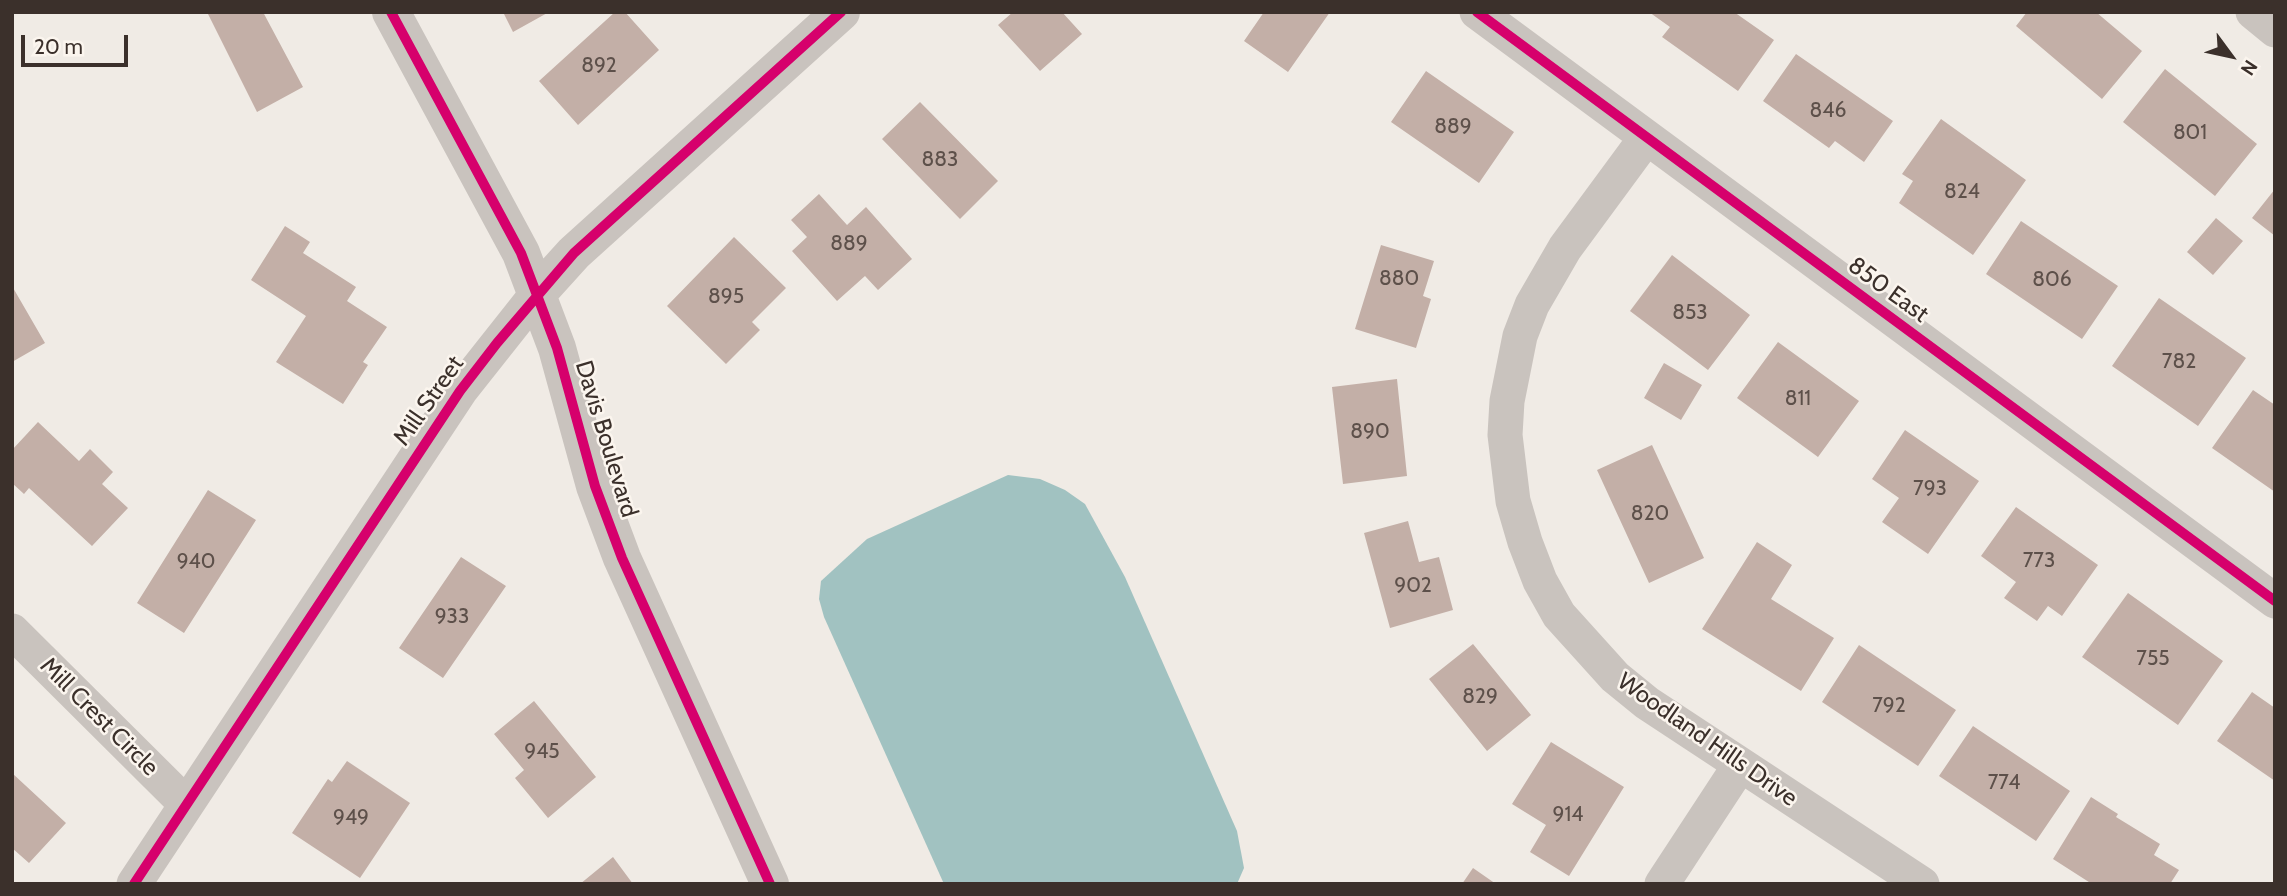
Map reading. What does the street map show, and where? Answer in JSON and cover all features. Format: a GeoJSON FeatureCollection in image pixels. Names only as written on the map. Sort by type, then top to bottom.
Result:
{"type":"FeatureCollection","features":[{"type":"Feature","properties":{"kind":"street","name":"Davis Boulevard"},"geometry":{"type":"LineString","coordinates":[[391,12],[513,239],[557,348],[595,486],[622,558],[770,884]]}},
{"type":"Feature","properties":{"kind":"street","name":"Mill Street"},"geometry":{"type":"LineString","coordinates":[[134,884],[460,391],[536,295],[575,253],[841,12]]}},
{"type":"Feature","properties":{"kind":"street","name":"850 East"},"geometry":{"type":"LineString","coordinates":[[1477,12],[2275,601]]}},
{"type":"Feature","properties":{"kind":"street"},"geometry":{"type":"LineString","coordinates":[[2253,12],[2275,30]]}},
{"type":"Feature","properties":{"kind":"street","name":"Woodland Hills Drive"},"geometry":{"type":"LineString","coordinates":[[1646,138],[1565,248],[1532,305],[1520,336],[1507,401],[1507,468],[1525,542],[1540,581],[1559,615],[1615,677],[1740,765],[1922,884]]}},
{"type":"Feature","properties":{"kind":"street","name":"Mill Crest Circle"},"geometry":{"type":"LineString","coordinates":[[12,631],[186,804]]}},
{"type":"Feature","properties":{"kind":"street"},"geometry":{"type":"LineString","coordinates":[[1662,884],[1740,765]]}},
{"type":"Feature","properties":{"kind":"water"},"geometry":{"type":"Polygon","coordinates":[[[1008,475],[1040,479],[1065,490],[1085,504],[1125,577],[1237,831],[1244,868],[1237,884],[944,884],[824,617],[819,599],[821,581],[867,539],[1008,475]]]}},
{"type":"Feature","properties":{"kind":"building"},"geometry":{"type":"Polygon","coordinates":[[[207,12],[263,12],[303,87],[257,112],[207,12]]]}},
{"type":"Feature","properties":{"kind":"building"},"geometry":{"type":"Polygon","coordinates":[[[503,12],[549,12],[513,32],[503,12]]]}},
{"type":"Feature","properties":{"kind":"building"},"geometry":{"type":"Polygon","coordinates":[[[615,12],[625,12],[659,50],[578,125],[539,81],[615,12]]]}},
{"type":"Feature","properties":{"kind":"building"},"geometry":{"type":"Polygon","coordinates":[[[1013,12],[1062,12],[1082,34],[1040,71],[998,25],[1013,12]]]}},
{"type":"Feature","properties":{"kind":"building"},"geometry":{"type":"Polygon","coordinates":[[[1264,12],[1330,12],[1288,72],[1244,41],[1264,12]]]}},
{"type":"Feature","properties":{"kind":"building"},"geometry":{"type":"Polygon","coordinates":[[[1649,12],[1734,12],[1774,40],[1738,91],[1662,37],[1670,27],[1649,12]]]}},
{"type":"Feature","properties":{"kind":"building"},"geometry":{"type":"Polygon","coordinates":[[[2027,12],[2096,12],[2142,51],[2102,99],[2016,26],[2027,12]]]}},
{"type":"Feature","properties":{"kind":"building"},"geometry":{"type":"Polygon","coordinates":[[[1796,54],[1893,121],[1864,162],[1835,141],[1829,148],[1763,101],[1796,54]]]}},
{"type":"Feature","properties":{"kind":"building"},"geometry":{"type":"Polygon","coordinates":[[[2165,69],[2257,144],[2215,196],[2123,122],[2165,69]]]}},
{"type":"Feature","properties":{"kind":"building"},"geometry":{"type":"Polygon","coordinates":[[[1426,71],[1514,132],[1479,183],[1391,122],[1426,71]]]}},
{"type":"Feature","properties":{"kind":"building"},"geometry":{"type":"Polygon","coordinates":[[[920,102],[998,181],[960,219],[882,139],[920,102]]]}},
{"type":"Feature","properties":{"kind":"building"},"geometry":{"type":"Polygon","coordinates":[[[1941,119],[2026,180],[1973,255],[1899,203],[1913,181],[1902,174],[1941,119]]]}},
{"type":"Feature","properties":{"kind":"building"},"geometry":{"type":"Polygon","coordinates":[[[2275,189],[2275,236],[2252,218],[2275,189]]]}},
{"type":"Feature","properties":{"kind":"building"},"geometry":{"type":"Polygon","coordinates":[[[819,194],[847,225],[866,207],[912,259],[878,290],[865,276],[837,301],[792,251],[807,237],[791,220],[819,194]]]}},
{"type":"Feature","properties":{"kind":"building"},"geometry":{"type":"Polygon","coordinates":[[[2216,218],[2243,241],[2213,275],[2187,252],[2216,218]]]}},
{"type":"Feature","properties":{"kind":"building"},"geometry":{"type":"Polygon","coordinates":[[[2021,221],[2118,286],[2082,339],[1986,274],[2021,221]]]}},
{"type":"Feature","properties":{"kind":"building"},"geometry":{"type":"Polygon","coordinates":[[[285,226],[310,242],[303,253],[356,287],[347,301],[387,327],[363,362],[368,365],[343,404],[276,362],[306,316],[251,280],[285,226]]]}},
{"type":"Feature","properties":{"kind":"building"},"geometry":{"type":"Polygon","coordinates":[[[734,237],[786,288],[752,322],[760,330],[726,364],[667,306],[734,237]]]}},
{"type":"Feature","properties":{"kind":"building"},"geometry":{"type":"Polygon","coordinates":[[[1381,245],[1434,261],[1423,296],[1431,299],[1416,348],[1355,329],[1381,245]]]}},
{"type":"Feature","properties":{"kind":"building"},"geometry":{"type":"Polygon","coordinates":[[[1672,255],[1750,315],[1708,370],[1630,311],[1672,255]]]}},
{"type":"Feature","properties":{"kind":"building"},"geometry":{"type":"Polygon","coordinates":[[[12,286],[45,343],[12,362],[12,286]]]}},
{"type":"Feature","properties":{"kind":"building"},"geometry":{"type":"Polygon","coordinates":[[[2159,298],[2246,358],[2198,426],[2112,366],[2159,298]]]}},
{"type":"Feature","properties":{"kind":"building"},"geometry":{"type":"Polygon","coordinates":[[[1778,342],[1859,401],[1818,457],[1737,398],[1778,342]]]}},
{"type":"Feature","properties":{"kind":"building"},"geometry":{"type":"Polygon","coordinates":[[[1664,363],[1702,385],[1681,420],[1644,398],[1664,363]]]}},
{"type":"Feature","properties":{"kind":"building"},"geometry":{"type":"Polygon","coordinates":[[[1397,379],[1407,476],[1343,484],[1332,387],[1397,379]]]}},
{"type":"Feature","properties":{"kind":"building"},"geometry":{"type":"Polygon","coordinates":[[[2253,390],[2275,405],[2275,492],[2212,448],[2253,390]]]}},
{"type":"Feature","properties":{"kind":"building"},"geometry":{"type":"Polygon","coordinates":[[[38,422],[79,461],[90,449],[113,472],[102,484],[128,508],[92,546],[29,488],[24,494],[12,483],[12,450],[38,422]]]}},
{"type":"Feature","properties":{"kind":"building"},"geometry":{"type":"Polygon","coordinates":[[[1905,430],[1979,481],[1928,554],[1882,522],[1899,498],[1872,479],[1905,430]]]}},
{"type":"Feature","properties":{"kind":"building"},"geometry":{"type":"Polygon","coordinates":[[[1652,445],[1704,558],[1649,583],[1597,470],[1652,445]]]}},
{"type":"Feature","properties":{"kind":"building"},"geometry":{"type":"Polygon","coordinates":[[[208,490],[256,520],[184,633],[137,603],[208,490]]]}},
{"type":"Feature","properties":{"kind":"building"},"geometry":{"type":"Polygon","coordinates":[[[2016,507],[2098,565],[2062,616],[2048,606],[2037,621],[2004,598],[2016,582],[1981,556],[2016,507]]]}},
{"type":"Feature","properties":{"kind":"building"},"geometry":{"type":"Polygon","coordinates":[[[1408,521],[1419,562],[1439,557],[1453,610],[1390,628],[1364,533],[1408,521]]]}},
{"type":"Feature","properties":{"kind":"building"},"geometry":{"type":"Polygon","coordinates":[[[1757,542],[1792,565],[1771,599],[1834,638],[1801,691],[1702,629],[1757,542]]]}},
{"type":"Feature","properties":{"kind":"building"},"geometry":{"type":"Polygon","coordinates":[[[461,557],[506,586],[443,678],[399,648],[461,557]]]}},
{"type":"Feature","properties":{"kind":"building"},"geometry":{"type":"Polygon","coordinates":[[[2128,593],[2223,661],[2178,725],[2082,657],[2128,593]]]}},
{"type":"Feature","properties":{"kind":"building"},"geometry":{"type":"Polygon","coordinates":[[[1473,644],[1531,715],[1487,751],[1429,679],[1473,644]]]}},
{"type":"Feature","properties":{"kind":"building"},"geometry":{"type":"Polygon","coordinates":[[[1859,645],[1956,710],[1918,766],[1822,702],[1859,645]]]}},
{"type":"Feature","properties":{"kind":"building"},"geometry":{"type":"Polygon","coordinates":[[[2252,692],[2275,708],[2275,781],[2217,741],[2252,692]]]}},
{"type":"Feature","properties":{"kind":"building"},"geometry":{"type":"Polygon","coordinates":[[[534,701],[596,777],[548,818],[515,778],[524,770],[494,734],[534,701]]]}},
{"type":"Feature","properties":{"kind":"building"},"geometry":{"type":"Polygon","coordinates":[[[1973,726],[2070,791],[2036,841],[1939,776],[1973,726]]]}},
{"type":"Feature","properties":{"kind":"building"},"geometry":{"type":"Polygon","coordinates":[[[1551,742],[1624,787],[1569,876],[1530,852],[1546,825],[1512,804],[1551,742]]]}},
{"type":"Feature","properties":{"kind":"building"},"geometry":{"type":"Polygon","coordinates":[[[347,761],[410,803],[360,878],[292,833],[328,779],[332,782],[347,761]]]}},
{"type":"Feature","properties":{"kind":"building"},"geometry":{"type":"Polygon","coordinates":[[[12,773],[66,823],[29,863],[12,848],[12,773]]]}},
{"type":"Feature","properties":{"kind":"building"},"geometry":{"type":"Polygon","coordinates":[[[2091,797],[2118,814],[2116,817],[2160,844],[2154,855],[2179,870],[2170,884],[2092,884],[2053,859],[2091,797]]]}},
{"type":"Feature","properties":{"kind":"building"},"geometry":{"type":"Polygon","coordinates":[[[613,857],[633,884],[580,884],[613,857]]]}},
{"type":"Feature","properties":{"kind":"building"},"geometry":{"type":"Polygon","coordinates":[[[1473,868],[1496,884],[1462,884],[1473,868]]]}},
{"type":"Feature","properties":{"kind":"cycle path"},"geometry":{"type":"LineString","coordinates":[[391,12],[521,253],[557,348],[595,486],[622,558],[770,884]]}},
{"type":"Feature","properties":{"kind":"cycle path"},"geometry":{"type":"LineString","coordinates":[[134,884],[460,391],[497,343],[574,253],[841,12]]}},
{"type":"Feature","properties":{"kind":"cycle path"},"geometry":{"type":"LineString","coordinates":[[1477,12],[2275,601]]}}]}
